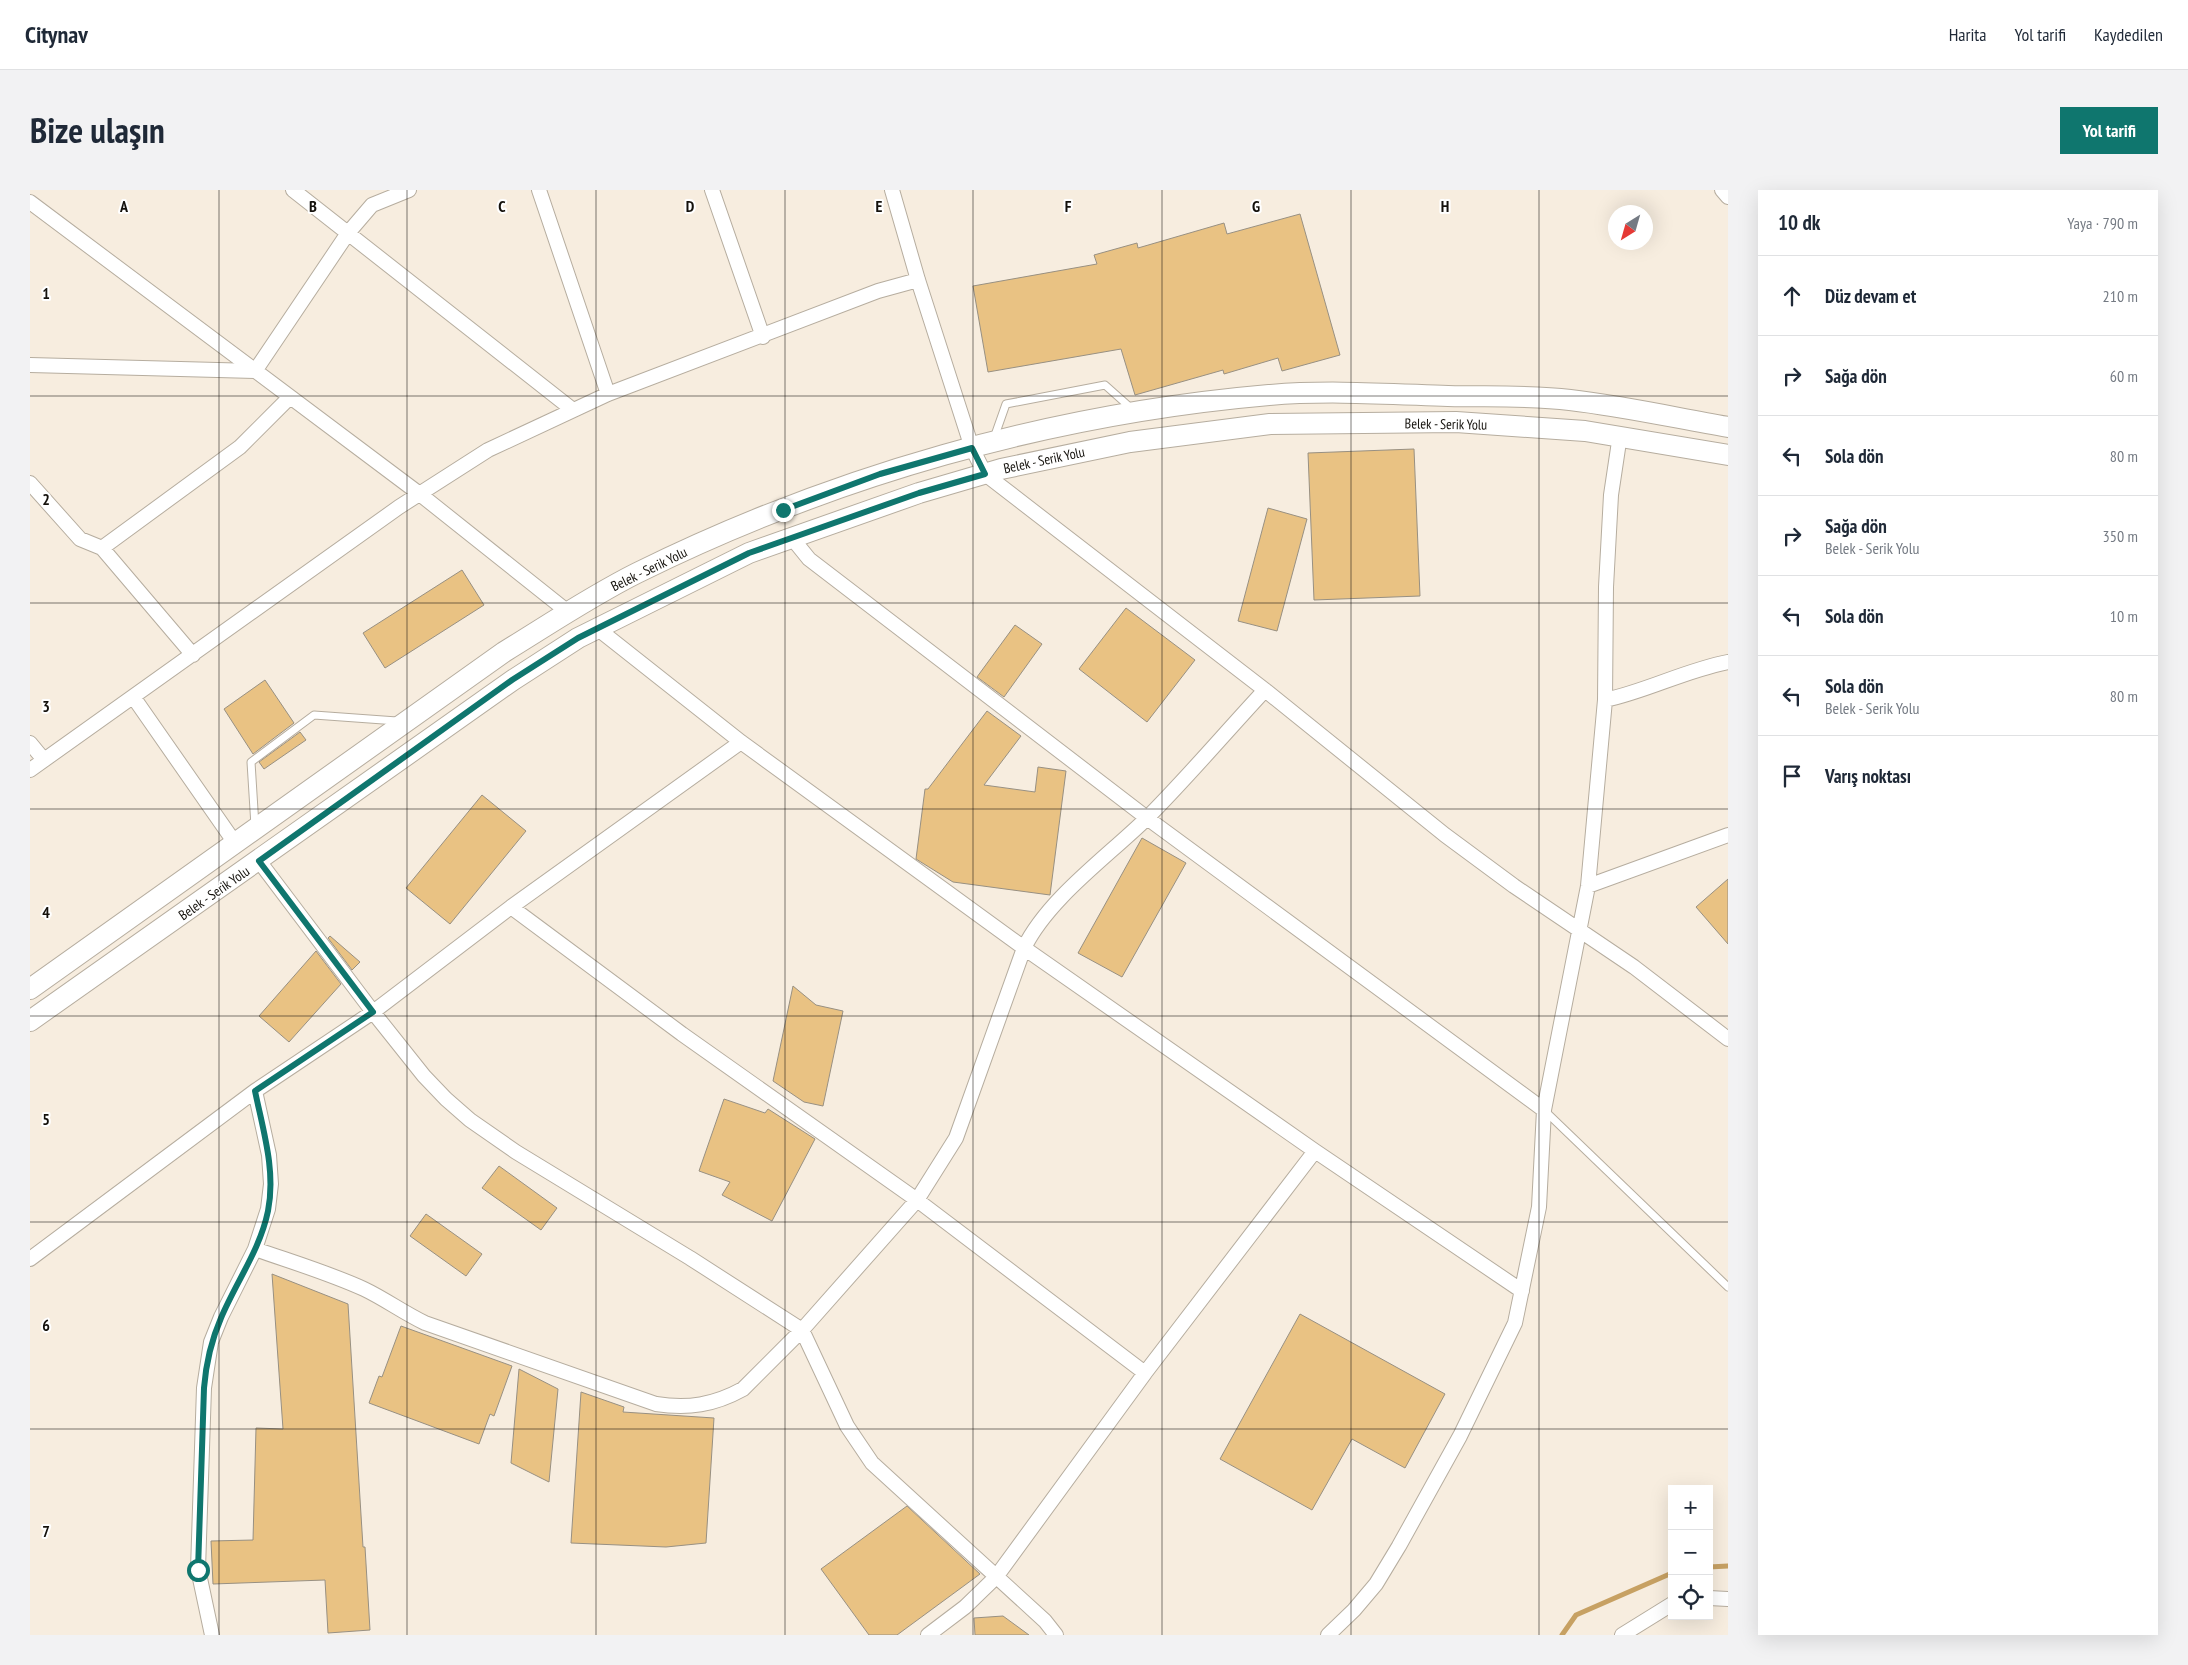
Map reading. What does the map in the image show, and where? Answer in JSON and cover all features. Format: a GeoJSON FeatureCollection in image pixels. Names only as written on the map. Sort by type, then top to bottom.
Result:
{"type":"FeatureCollection","features":[{"type":"Feature","properties":{"kind":"main road","name":"Belek - Serik Yolu"},"geometry":{"type":"LineString","coordinates":[[30,989],[504,652],[568,612],[635,574],[749,522],[880,474],[1019,435],[1170,406],[1272,395],[1376,393],[1569,400],[1728,426]]}},
{"type":"Feature","properties":{"kind":"main road","name":"Belek - Serik Yolu"},"geometry":{"type":"LineString","coordinates":[[30,1021],[259,861],[512,680],[578,638],[749,553],[919,493],[985,474],[1130,442],[1270,424],[1456,422],[1620,435],[1728,455]]}},
{"type":"Feature","properties":{"kind":"street"},"geometry":{"type":"LineString","coordinates":[[293,190],[573,410]]}},
{"type":"Feature","properties":{"kind":"street"},"geometry":{"type":"LineString","coordinates":[[255,370],[348,233],[384,190]]}},
{"type":"Feature","properties":{"kind":"street"},"geometry":{"type":"LineString","coordinates":[[372,205],[409,190]]}},
{"type":"Feature","properties":{"kind":"street"},"geometry":{"type":"LineString","coordinates":[[539,190],[608,394]]}},
{"type":"Feature","properties":{"kind":"street"},"geometry":{"type":"LineString","coordinates":[[712,190],[763,337]]}},
{"type":"Feature","properties":{"kind":"street"},"geometry":{"type":"LineString","coordinates":[[892,190],[918,280],[972,448],[985,474],[1265,690],[1445,835],[1634,967],[1728,1039]]}},
{"type":"Feature","properties":{"kind":"street"},"geometry":{"type":"LineString","coordinates":[[1722,190],[1728,197]]}},
{"type":"Feature","properties":{"kind":"street"},"geometry":{"type":"LineString","coordinates":[[30,202],[421,495],[568,612]]}},
{"type":"Feature","properties":{"kind":"street"},"geometry":{"type":"LineString","coordinates":[[30,770],[134,698],[398,507],[421,495],[488,450],[608,394],[763,337],[878,291],[918,280]]}},
{"type":"Feature","properties":{"kind":"street"},"geometry":{"type":"LineString","coordinates":[[30,365],[255,370]]}},
{"type":"Feature","properties":{"kind":"street"},"geometry":{"type":"LineString","coordinates":[[102,548],[240,447],[290,397]]}},
{"type":"Feature","properties":{"kind":"street"},"geometry":{"type":"LineString","coordinates":[[1328,1635],[1354,1610],[1376,1584],[1399,1546],[1460,1436],[1515,1323],[1539,1207],[1544,1110],[1578,929],[1588,886],[1605,700],[1606,587],[1611,495],[1620,435]]}},
{"type":"Feature","properties":{"kind":"street"},"geometry":{"type":"LineString","coordinates":[[30,483],[80,539],[102,548],[193,655]]}},
{"type":"Feature","properties":{"kind":"street"},"geometry":{"type":"LineString","coordinates":[[792,538],[809,559],[1147,818],[1544,1110]]}},
{"type":"Feature","properties":{"kind":"street"},"geometry":{"type":"LineString","coordinates":[[598,629],[741,742],[1024,948],[1315,1151],[1522,1291]]}},
{"type":"Feature","properties":{"kind":"street"},"geometry":{"type":"LineString","coordinates":[[1605,700],[1629,695],[1704,668],[1728,662]]}},
{"type":"Feature","properties":{"kind":"street"},"geometry":{"type":"LineString","coordinates":[[255,1250],[319,1271],[366,1290],[405,1314],[425,1323],[656,1404],[674,1407],[697,1406],[715,1402],[743,1389],[802,1330],[917,1200],[956,1138],[1024,948],[1036,926],[1053,907],[1147,818],[1265,690]]}},
{"type":"Feature","properties":{"kind":"street"},"geometry":{"type":"LineString","coordinates":[[134,698],[236,843]]}},
{"type":"Feature","properties":{"kind":"street"},"geometry":{"type":"LineString","coordinates":[[30,742],[44,760]]}},
{"type":"Feature","properties":{"kind":"street"},"geometry":{"type":"LineString","coordinates":[[30,1259],[255,1091],[373,1012],[511,907],[741,742]]}},
{"type":"Feature","properties":{"kind":"street"},"geometry":{"type":"LineString","coordinates":[[1588,886],[1728,835]]}},
{"type":"Feature","properties":{"kind":"street"},"geometry":{"type":"LineString","coordinates":[[259,861],[373,1012],[424,1076],[446,1099],[492,1136],[690,1258],[802,1330],[847,1426],[872,1463],[1045,1621],[1056,1635]]}},
{"type":"Feature","properties":{"kind":"street"},"geometry":{"type":"LineString","coordinates":[[511,907],[682,1034],[917,1200],[1145,1373]]}},
{"type":"Feature","properties":{"kind":"street"},"geometry":{"type":"LineString","coordinates":[[212,1635],[198,1570],[204,1388],[211,1342],[255,1250],[268,1209],[271,1184],[269,1155],[255,1091]]}},
{"type":"Feature","properties":{"kind":"street"},"geometry":{"type":"LineString","coordinates":[[928,1635],[965,1607],[996,1577],[1145,1373],[1315,1151]]}},
{"type":"Feature","properties":{"kind":"street"},"geometry":{"type":"LineString","coordinates":[[1713,1598],[1728,1599]]}},
{"type":"Feature","properties":{"kind":"street"},"geometry":{"type":"LineString","coordinates":[[1622,1635],[1668,1606]]}},
{"type":"Feature","properties":{"kind":"lane"},"geometry":{"type":"LineString","coordinates":[[993,442],[1006,404],[1105,386],[1136,413]]}},
{"type":"Feature","properties":{"kind":"lane"},"geometry":{"type":"LineString","coordinates":[[255,828],[251,762],[314,715],[405,722]]}},
{"type":"Feature","properties":{"kind":"lane"},"geometry":{"type":"LineString","coordinates":[[1544,1110],[1728,1287]]}},
{"type":"Feature","properties":{"kind":"building"},"geometry":{"type":"Polygon","coordinates":[[[1300,214],[1340,355],[1282,371],[1278,358],[1224,374],[1223,370],[1135,395],[1121,349],[988,372],[973,286],[1097,264],[1094,255],[1137,243],[1138,248],[1224,223],[1227,234],[1300,214]]]}},
{"type":"Feature","properties":{"kind":"building"},"geometry":{"type":"Polygon","coordinates":[[[1414,449],[1420,596],[1314,600],[1308,453],[1414,449]]]}},
{"type":"Feature","properties":{"kind":"building"},"geometry":{"type":"Polygon","coordinates":[[[1268,508],[1307,519],[1277,631],[1238,621],[1268,508]]]}},
{"type":"Feature","properties":{"kind":"building"},"geometry":{"type":"Polygon","coordinates":[[[462,570],[484,605],[385,668],[363,633],[462,570]]]}},
{"type":"Feature","properties":{"kind":"building"},"geometry":{"type":"Polygon","coordinates":[[[1126,608],[1195,660],[1147,722],[1079,669],[1126,608]]]}},
{"type":"Feature","properties":{"kind":"building"},"geometry":{"type":"Polygon","coordinates":[[[1015,625],[1042,644],[1004,697],[977,677],[1015,625]]]}},
{"type":"Feature","properties":{"kind":"building"},"geometry":{"type":"Polygon","coordinates":[[[265,680],[294,723],[253,754],[224,709],[265,680]]]}},
{"type":"Feature","properties":{"kind":"building"},"geometry":{"type":"Polygon","coordinates":[[[987,711],[1021,736],[984,785],[1035,792],[1038,767],[1066,771],[1050,895],[953,882],[916,859],[925,789],[928,789],[987,711]]]}},
{"type":"Feature","properties":{"kind":"building"},"geometry":{"type":"Polygon","coordinates":[[[300,732],[306,740],[264,769],[259,762],[300,732]]]}},
{"type":"Feature","properties":{"kind":"building"},"geometry":{"type":"Polygon","coordinates":[[[482,795],[526,831],[450,924],[406,888],[482,795]]]}},
{"type":"Feature","properties":{"kind":"building"},"geometry":{"type":"Polygon","coordinates":[[[1142,838],[1186,863],[1122,977],[1078,953],[1142,838]]]}},
{"type":"Feature","properties":{"kind":"building"},"geometry":{"type":"Polygon","coordinates":[[[1728,879],[1728,944],[1696,907],[1728,879]]]}},
{"type":"Feature","properties":{"kind":"building"},"geometry":{"type":"Polygon","coordinates":[[[330,936],[360,962],[352,970],[328,938],[330,936]]]}},
{"type":"Feature","properties":{"kind":"building"},"geometry":{"type":"Polygon","coordinates":[[[316,951],[341,984],[289,1042],[259,1016],[316,951]]]}},
{"type":"Feature","properties":{"kind":"building"},"geometry":{"type":"Polygon","coordinates":[[[793,986],[816,1005],[843,1011],[823,1106],[804,1102],[773,1081],[793,986]]]}},
{"type":"Feature","properties":{"kind":"building"},"geometry":{"type":"Polygon","coordinates":[[[724,1099],[765,1113],[768,1109],[815,1139],[772,1221],[722,1195],[730,1182],[699,1171],[724,1099]]]}},
{"type":"Feature","properties":{"kind":"building"},"geometry":{"type":"Polygon","coordinates":[[[499,1166],[557,1208],[541,1230],[482,1188],[499,1166]]]}},
{"type":"Feature","properties":{"kind":"building"},"geometry":{"type":"Polygon","coordinates":[[[426,1214],[482,1254],[466,1276],[410,1236],[426,1214]]]}},
{"type":"Feature","properties":{"kind":"building"},"geometry":{"type":"Polygon","coordinates":[[[272,1274],[348,1304],[370,1630],[328,1633],[325,1580],[213,1584],[211,1541],[253,1540],[256,1428],[283,1429],[272,1274]]]}},
{"type":"Feature","properties":{"kind":"building"},"geometry":{"type":"Polygon","coordinates":[[[1300,1314],[1445,1394],[1405,1468],[1352,1439],[1312,1510],[1220,1459],[1300,1314]]]}},
{"type":"Feature","properties":{"kind":"building"},"geometry":{"type":"Polygon","coordinates":[[[401,1326],[512,1366],[494,1416],[490,1414],[479,1444],[369,1403],[379,1376],[382,1377],[401,1326]]]}},
{"type":"Feature","properties":{"kind":"building"},"geometry":{"type":"Polygon","coordinates":[[[519,1369],[558,1389],[549,1482],[511,1463],[519,1369]]]}},
{"type":"Feature","properties":{"kind":"building"},"geometry":{"type":"Polygon","coordinates":[[[581,1392],[624,1407],[623,1412],[714,1418],[706,1543],[666,1547],[571,1543],[581,1392]]]}},
{"type":"Feature","properties":{"kind":"building"},"geometry":{"type":"Polygon","coordinates":[[[907,1506],[980,1574],[897,1635],[869,1635],[821,1569],[907,1506]]]}},
{"type":"Feature","properties":{"kind":"building"},"geometry":{"type":"Polygon","coordinates":[[[1003,1616],[1029,1635],[975,1635],[974,1618],[1003,1616]]]}},
{"type":"Feature","properties":{"kind":"waterway"},"geometry":{"type":"LineString","coordinates":[[1713,1567],[1728,1566]]}},
{"type":"Feature","properties":{"kind":"waterway"},"geometry":{"type":"LineString","coordinates":[[1562,1635],[1576,1615],[1668,1575]]}},
{"type":"Feature","properties":{"kind":"route"},"geometry":{"type":"LineString","coordinates":[[198,1570],[204,1388],[207,1362],[211,1342],[221,1317],[263,1230],[271,1184],[269,1155],[255,1091],[373,1012],[259,861],[512,680],[578,638],[749,553],[919,493],[985,474],[972,448],[880,474],[783,510]]}}]}
